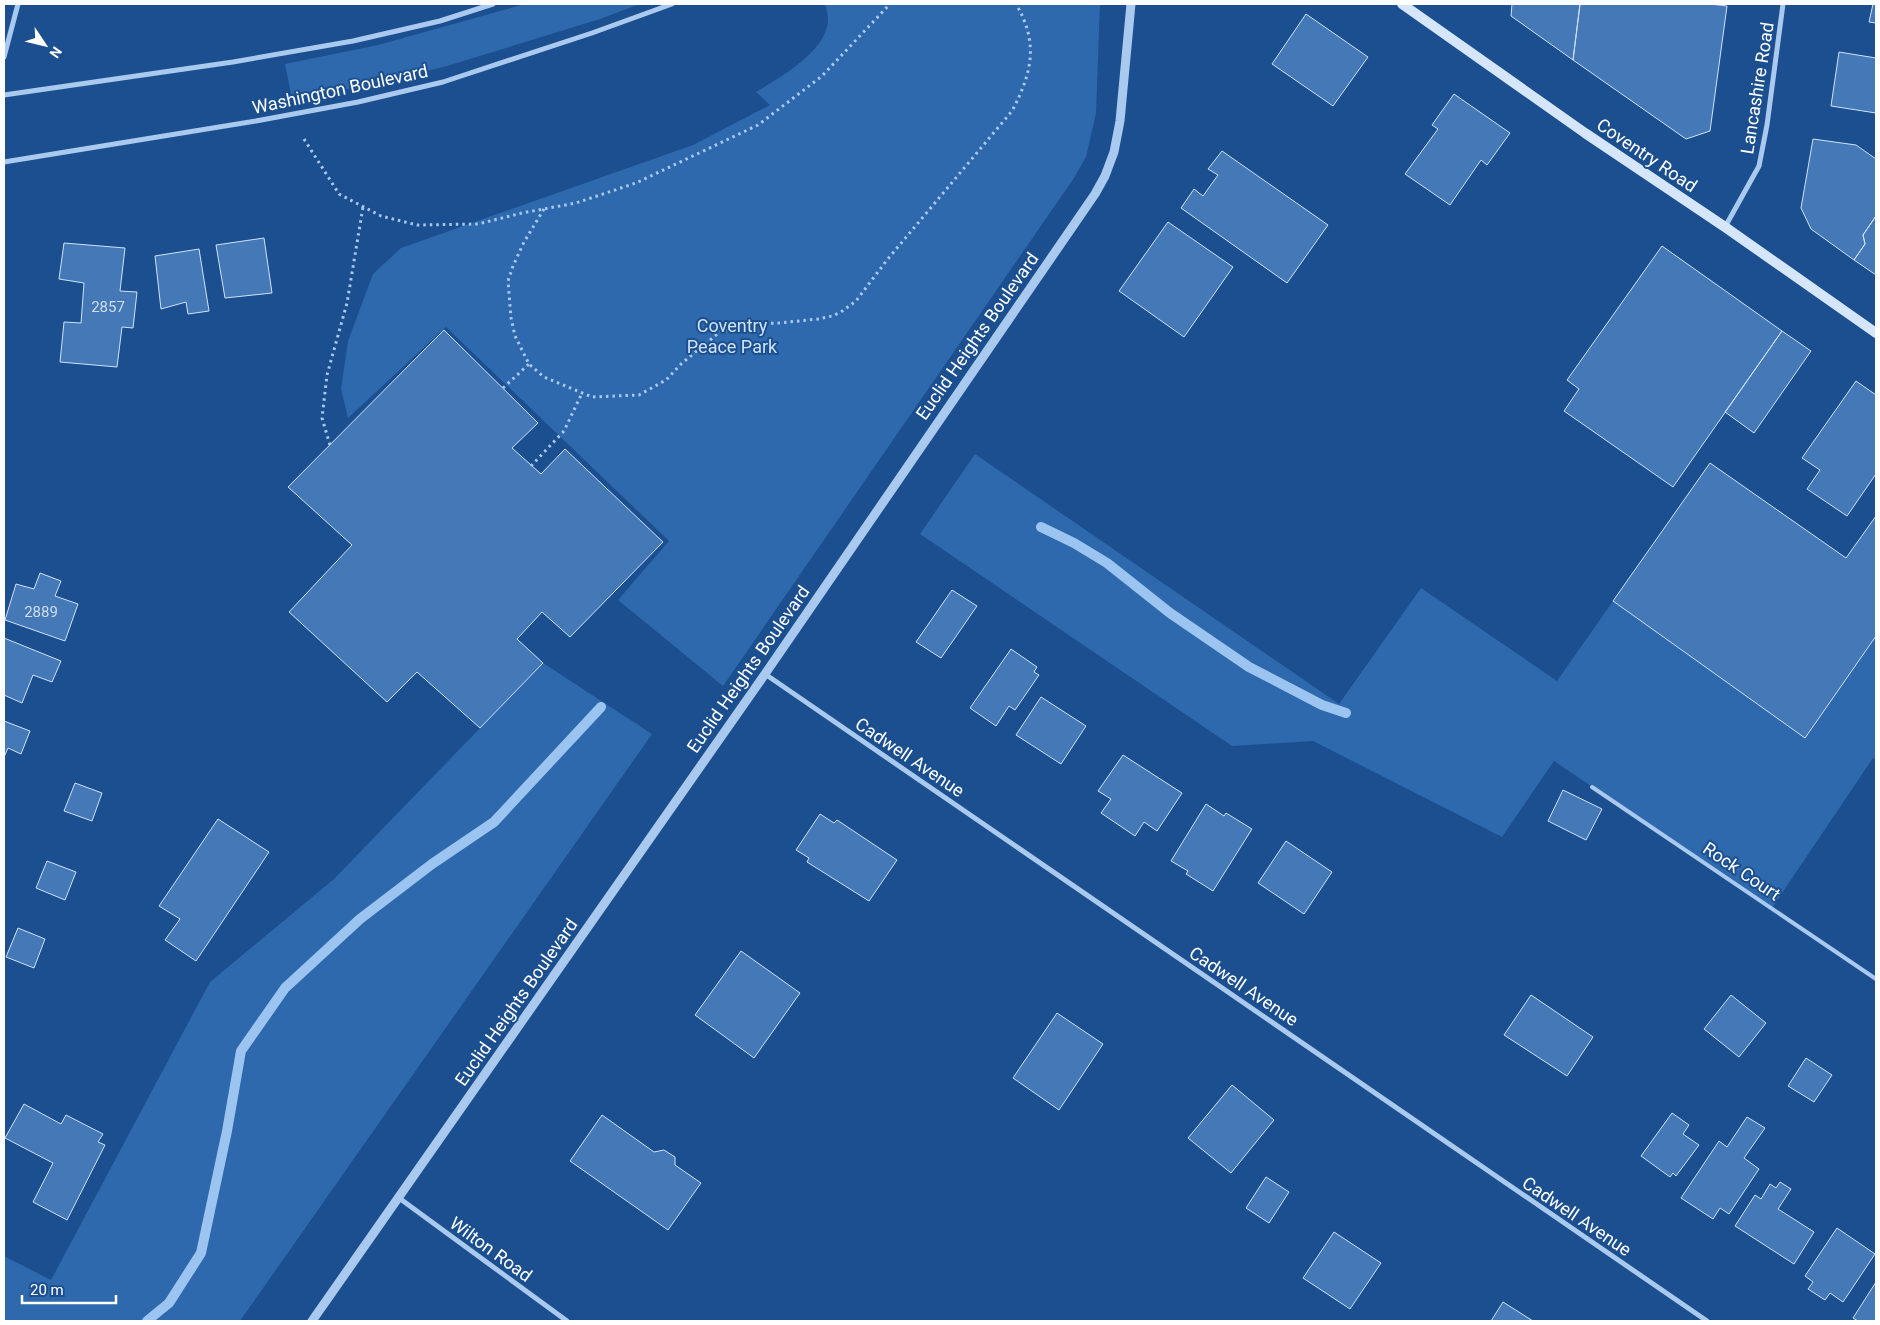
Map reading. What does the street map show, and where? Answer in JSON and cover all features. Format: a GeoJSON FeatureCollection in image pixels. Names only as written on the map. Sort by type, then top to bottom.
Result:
{"type":"FeatureCollection","features":[{"type":"Feature","properties":{"kind":"main road","name":"Coventry Road"},"geometry":{"type":"LineString","coordinates":[[1402,4],[1585,133],[1725,227],[1876,333]]}},
{"type":"Feature","properties":{"kind":"street"},"geometry":{"type":"LineString","coordinates":[[4,57],[18,4]]}},
{"type":"Feature","properties":{"kind":"street"},"geometry":{"type":"LineString","coordinates":[[4,95],[233,62],[353,41],[440,21],[493,4]]}},
{"type":"Feature","properties":{"kind":"street","name":"Washington Boulevard"},"geometry":{"type":"LineString","coordinates":[[4,162],[256,121],[358,102],[443,82],[592,33],[672,4]]}},
{"type":"Feature","properties":{"kind":"street","name":"Euclid Heights Boulevard"},"geometry":{"type":"LineString","coordinates":[[312,1321],[764,674],[1095,194],[1105,176],[1114,152],[1120,121],[1131,4]]}},
{"type":"Feature","properties":{"kind":"street","name":"Lancashire Road"},"geometry":{"type":"LineString","coordinates":[[1725,227],[1759,166],[1767,125],[1784,4]]}},
{"type":"Feature","properties":{"kind":"street","name":"Cadwell Avenue"},"geometry":{"type":"LineString","coordinates":[[764,674],[1707,1321]]}},
{"type":"Feature","properties":{"kind":"street","name":"Wilton Road"},"geometry":{"type":"LineString","coordinates":[[399,1198],[567,1321]]}},
{"type":"Feature","properties":{"kind":"lane","name":"Rock Court"},"geometry":{"type":"LineString","coordinates":[[1592,786],[1876,979]]}},
{"type":"Feature","properties":{"kind":"path"},"geometry":{"type":"LineString","coordinates":[[304,139],[339,194],[381,216],[417,225],[478,224],[576,203],[636,183],[758,126],[822,76],[890,4]]}},
{"type":"Feature","properties":{"kind":"path"},"geometry":{"type":"LineString","coordinates":[[544,209],[516,258],[508,281],[515,336],[529,364],[544,378],[592,397],[639,395],[666,380],[681,364],[721,331],[756,324],[795,322],[832,316],[841,312],[856,300],[887,260],[1012,111],[1029,71],[1031,50],[1023,16],[1016,4]]}},
{"type":"Feature","properties":{"kind":"path"},"geometry":{"type":"LineString","coordinates":[[330,445],[322,418],[327,375],[347,303],[363,206]]}},
{"type":"Feature","properties":{"kind":"path"},"geometry":{"type":"LineString","coordinates":[[504,388],[529,364]]}},
{"type":"Feature","properties":{"kind":"path"},"geometry":{"type":"LineString","coordinates":[[531,466],[564,431],[582,393]]}},
{"type":"Feature","properties":{"kind":"green space"},"geometry":{"type":"Polygon","coordinates":[[[525,4],[640,4],[600,19],[447,66],[376,84],[292,99],[285,64],[378,45],[525,4]]]}},
{"type":"Feature","properties":{"kind":"green space","name":"Coventry Peace Park"},"geometry":{"type":"Polygon","coordinates":[[[825,4],[1100,4],[1096,113],[1086,157],[1074,178],[723,686],[618,600],[669,541],[446,327],[348,418],[341,389],[348,341],[373,274],[401,248],[693,145],[770,105],[756,92],[801,62],[820,42],[826,31],[828,19],[825,4]]]}},
{"type":"Feature","properties":{"kind":"green space"},"geometry":{"type":"Polygon","coordinates":[[[975,454],[1339,704],[1421,588],[1557,681],[1613,601],[1805,738],[1876,636],[1876,759],[1873,758],[1772,908],[1554,761],[1502,837],[1313,741],[1232,746],[920,534],[975,454]]]}},
{"type":"Feature","properties":{"kind":"green space"},"geometry":{"type":"Polygon","coordinates":[[[543,663],[652,734],[240,1321],[4,1321],[4,1256],[51,1280],[210,982],[334,879],[543,663]]]}},
{"type":"Feature","properties":{"kind":"building"},"geometry":{"type":"Polygon","coordinates":[[[1512,4],[1580,4],[1573,60],[1511,16],[1512,4]]]}},
{"type":"Feature","properties":{"kind":"building"},"geometry":{"type":"Polygon","coordinates":[[[1580,4],[1710,4],[1727,6],[1710,131],[1686,139],[1573,60],[1580,4]]]}},
{"type":"Feature","properties":{"kind":"building"},"geometry":{"type":"Polygon","coordinates":[[[1873,4],[1876,4],[1876,23],[1869,22],[1873,4]]]}},
{"type":"Feature","properties":{"kind":"building"},"geometry":{"type":"Polygon","coordinates":[[[1306,14],[1368,57],[1333,106],[1272,64],[1306,14]]]}},
{"type":"Feature","properties":{"kind":"building"},"geometry":{"type":"Polygon","coordinates":[[[1839,52],[1876,58],[1876,113],[1831,106],[1839,52]]]}},
{"type":"Feature","properties":{"kind":"building"},"geometry":{"type":"Polygon","coordinates":[[[1454,94],[1510,133],[1487,165],[1481,160],[1450,205],[1405,174],[1438,129],[1432,125],[1454,94]]]}},
{"type":"Feature","properties":{"kind":"building"},"geometry":{"type":"Polygon","coordinates":[[[1813,139],[1856,145],[1876,159],[1876,216],[1863,235],[1865,244],[1854,260],[1811,229],[1801,208],[1813,139]]]}},
{"type":"Feature","properties":{"kind":"building"},"geometry":{"type":"Polygon","coordinates":[[[1222,151],[1328,225],[1287,283],[1181,208],[1194,189],[1203,196],[1218,175],[1208,169],[1222,151]]]}},
{"type":"Feature","properties":{"kind":"building"},"geometry":{"type":"Polygon","coordinates":[[[1876,216],[1876,275],[1854,260],[1865,244],[1863,235],[1876,216]]]}},
{"type":"Feature","properties":{"kind":"building"},"geometry":{"type":"Polygon","coordinates":[[[1168,222],[1233,267],[1184,337],[1119,291],[1168,222]]]}},
{"type":"Feature","properties":{"kind":"building"},"geometry":{"type":"Polygon","coordinates":[[[264,238],[272,293],[225,298],[216,245],[264,238]]]}},
{"type":"Feature","properties":{"kind":"building"},"geometry":{"type":"Polygon","coordinates":[[[64,243],[125,248],[120,291],[137,292],[133,328],[122,327],[117,367],[60,362],[64,322],[81,323],[84,283],[59,279],[64,243]]]}},
{"type":"Feature","properties":{"kind":"building"},"geometry":{"type":"Polygon","coordinates":[[[1662,246],[1782,331],[1673,487],[1564,411],[1579,389],[1567,380],[1662,246]]]}},
{"type":"Feature","properties":{"kind":"building"},"geometry":{"type":"Polygon","coordinates":[[[199,249],[209,311],[188,314],[186,302],[161,309],[155,256],[199,249]]]}},
{"type":"Feature","properties":{"kind":"building"},"geometry":{"type":"Polygon","coordinates":[[[444,330],[538,423],[512,448],[541,474],[565,449],[663,542],[570,637],[542,612],[517,639],[543,663],[480,728],[417,672],[387,702],[289,612],[352,545],[288,487],[444,330]]]}},
{"type":"Feature","properties":{"kind":"building"},"geometry":{"type":"Polygon","coordinates":[[[1782,331],[1811,351],[1754,433],[1725,412],[1782,331]]]}},
{"type":"Feature","properties":{"kind":"building"},"geometry":{"type":"Polygon","coordinates":[[[1856,381],[1876,395],[1876,474],[1847,516],[1807,489],[1820,470],[1802,458],[1856,381]]]}},
{"type":"Feature","properties":{"kind":"building"},"geometry":{"type":"Polygon","coordinates":[[[1710,463],[1846,558],[1876,516],[1876,636],[1805,738],[1613,601],[1710,463]]]}},
{"type":"Feature","properties":{"kind":"building"},"geometry":{"type":"Polygon","coordinates":[[[40,573],[61,581],[55,596],[78,604],[65,641],[5,620],[16,584],[34,589],[40,573]]]}},
{"type":"Feature","properties":{"kind":"building"},"geometry":{"type":"Polygon","coordinates":[[[952,590],[977,606],[941,658],[916,642],[952,590]]]}},
{"type":"Feature","properties":{"kind":"building"},"geometry":{"type":"Polygon","coordinates":[[[4,638],[61,661],[52,682],[33,675],[22,703],[4,695],[4,638]]]}},
{"type":"Feature","properties":{"kind":"building"},"geometry":{"type":"Polygon","coordinates":[[[1011,649],[1037,667],[1034,672],[1039,675],[1015,710],[1009,706],[996,726],[970,708],[1011,649]]]}},
{"type":"Feature","properties":{"kind":"building"},"geometry":{"type":"Polygon","coordinates":[[[1041,697],[1086,726],[1061,764],[1016,735],[1041,697]]]}},
{"type":"Feature","properties":{"kind":"building"},"geometry":{"type":"Polygon","coordinates":[[[4,721],[30,731],[21,754],[8,748],[4,757],[4,721]]]}},
{"type":"Feature","properties":{"kind":"building"},"geometry":{"type":"Polygon","coordinates":[[[1123,755],[1182,793],[1157,831],[1144,822],[1135,836],[1101,813],[1111,799],[1098,791],[1123,755]]]}},
{"type":"Feature","properties":{"kind":"building"},"geometry":{"type":"Polygon","coordinates":[[[75,783],[102,793],[92,821],[64,811],[75,783]]]}},
{"type":"Feature","properties":{"kind":"building"},"geometry":{"type":"Polygon","coordinates":[[[1563,790],[1602,809],[1586,840],[1548,821],[1563,790]]]}},
{"type":"Feature","properties":{"kind":"building"},"geometry":{"type":"Polygon","coordinates":[[[1206,804],[1224,816],[1226,813],[1252,829],[1213,891],[1186,874],[1188,871],[1171,861],[1206,804]]]}},
{"type":"Feature","properties":{"kind":"building"},"geometry":{"type":"Polygon","coordinates":[[[820,814],[834,823],[837,820],[897,860],[869,901],[807,862],[809,858],[796,850],[820,814]]]}},
{"type":"Feature","properties":{"kind":"building"},"geometry":{"type":"Polygon","coordinates":[[[218,819],[269,852],[196,961],[165,940],[180,919],[159,906],[218,819]]]}},
{"type":"Feature","properties":{"kind":"building"},"geometry":{"type":"Polygon","coordinates":[[[1286,841],[1332,872],[1304,914],[1258,883],[1286,841]]]}},
{"type":"Feature","properties":{"kind":"building"},"geometry":{"type":"Polygon","coordinates":[[[47,861],[76,872],[65,900],[36,888],[47,861]]]}},
{"type":"Feature","properties":{"kind":"building"},"geometry":{"type":"Polygon","coordinates":[[[18,928],[45,939],[34,968],[6,957],[18,928]]]}},
{"type":"Feature","properties":{"kind":"building"},"geometry":{"type":"Polygon","coordinates":[[[741,951],[800,993],[754,1058],[695,1015],[741,951]]]}},
{"type":"Feature","properties":{"kind":"building"},"geometry":{"type":"Polygon","coordinates":[[[1531,995],[1593,1037],[1567,1076],[1504,1035],[1531,995]]]}},
{"type":"Feature","properties":{"kind":"building"},"geometry":{"type":"Polygon","coordinates":[[[1731,995],[1766,1023],[1739,1057],[1704,1029],[1731,995]]]}},
{"type":"Feature","properties":{"kind":"building"},"geometry":{"type":"Polygon","coordinates":[[[1057,1013],[1103,1044],[1059,1110],[1013,1078],[1057,1013]]]}},
{"type":"Feature","properties":{"kind":"building"},"geometry":{"type":"Polygon","coordinates":[[[1806,1058],[1832,1075],[1814,1102],[1788,1086],[1806,1058]]]}},
{"type":"Feature","properties":{"kind":"building"},"geometry":{"type":"Polygon","coordinates":[[[1232,1085],[1274,1120],[1231,1173],[1188,1138],[1232,1085]]]}},
{"type":"Feature","properties":{"kind":"building"},"geometry":{"type":"Polygon","coordinates":[[[24,1104],[61,1124],[66,1115],[103,1134],[98,1142],[105,1145],[67,1220],[33,1202],[53,1163],[5,1138],[24,1104]]]}},
{"type":"Feature","properties":{"kind":"building"},"geometry":{"type":"Polygon","coordinates":[[[1672,1113],[1689,1125],[1683,1134],[1699,1145],[1676,1176],[1673,1173],[1670,1177],[1641,1156],[1672,1113]]]}},
{"type":"Feature","properties":{"kind":"building"},"geometry":{"type":"Polygon","coordinates":[[[602,1115],[654,1152],[664,1150],[675,1157],[675,1165],[701,1183],[668,1230],[570,1161],[602,1115]]]}},
{"type":"Feature","properties":{"kind":"building"},"geometry":{"type":"Polygon","coordinates":[[[1747,1117],[1765,1128],[1744,1158],[1759,1169],[1729,1214],[1720,1208],[1713,1219],[1681,1198],[1719,1141],[1727,1147],[1747,1117]]]}},
{"type":"Feature","properties":{"kind":"building"},"geometry":{"type":"Polygon","coordinates":[[[1266,1177],[1289,1192],[1269,1223],[1246,1208],[1266,1177]]]}},
{"type":"Feature","properties":{"kind":"building"},"geometry":{"type":"Polygon","coordinates":[[[1780,1182],[1791,1189],[1778,1209],[1814,1232],[1794,1264],[1735,1226],[1755,1195],[1761,1199],[1770,1184],[1776,1188],[1780,1182]]]}},
{"type":"Feature","properties":{"kind":"building"},"geometry":{"type":"Polygon","coordinates":[[[1837,1228],[1875,1254],[1843,1302],[1830,1293],[1825,1300],[1808,1289],[1813,1282],[1805,1276],[1837,1228]]]}},
{"type":"Feature","properties":{"kind":"building"},"geometry":{"type":"Polygon","coordinates":[[[1334,1232],[1381,1263],[1350,1309],[1303,1278],[1334,1232]]]}},
{"type":"Feature","properties":{"kind":"building"},"geometry":{"type":"Polygon","coordinates":[[[1876,1282],[1876,1321],[1858,1321],[1853,1318],[1876,1282]]]}},
{"type":"Feature","properties":{"kind":"building"},"geometry":{"type":"Polygon","coordinates":[[[1503,1302],[1533,1321],[1491,1321],[1503,1302]]]}},
{"type":"Feature","properties":{"kind":"waterway"},"geometry":{"type":"LineString","coordinates":[[1041,527],[1074,543],[1107,563],[1170,613],[1249,667],[1322,705],[1346,713]]}},
{"type":"Feature","properties":{"kind":"waterway"},"geometry":{"type":"LineString","coordinates":[[147,1321],[169,1303],[201,1253],[227,1131],[241,1051],[285,988],[360,919],[432,864],[494,822],[601,707]]}}]}
